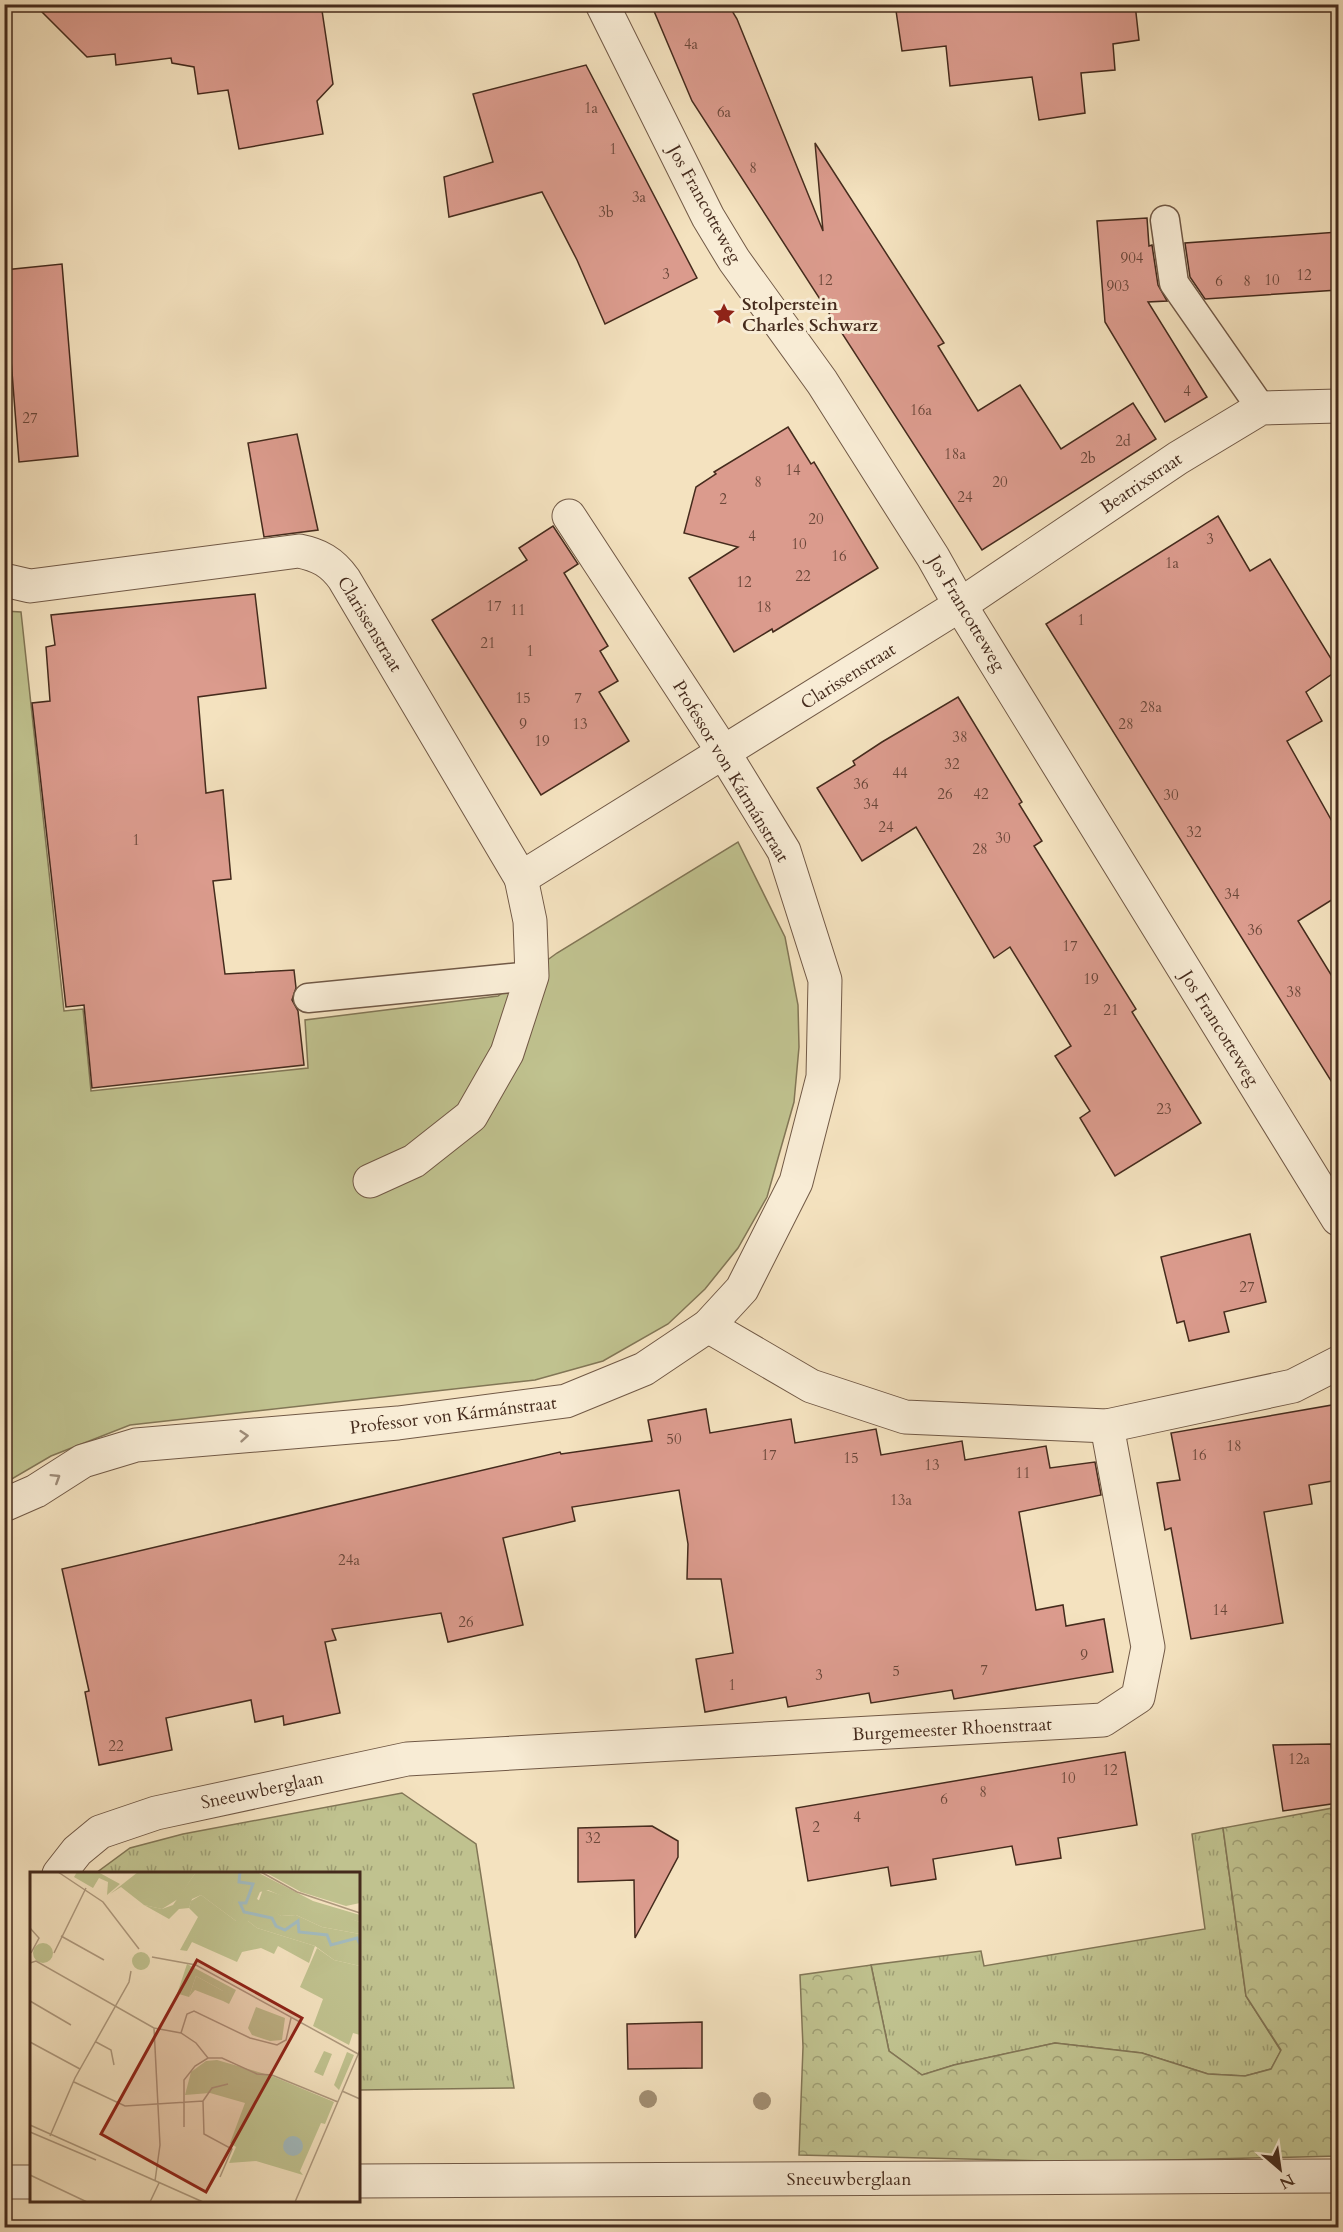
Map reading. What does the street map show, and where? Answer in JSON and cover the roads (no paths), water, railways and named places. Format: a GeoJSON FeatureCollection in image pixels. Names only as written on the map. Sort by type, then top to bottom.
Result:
{"type":"FeatureCollection","features":[{"type":"Feature","properties":{"kind":"street","name":"Jos Francotteweg"},"geometry":{"type":"LineString","coordinates":[[602,4],[708,217],[734,260],[822,382],[933,557],[960,605],[1338,1219]]}},
{"type":"Feature","properties":{"kind":"street","name":"Beatrixstraat"},"geometry":{"type":"LineString","coordinates":[[960,605],[1178,458],[1261,408],[1338,406]]}},
{"type":"Feature","properties":{"kind":"street","name":"Professor von Kármánstraat"},"geometry":{"type":"LineString","coordinates":[[4,1505],[36,1491],[83,1461],[136,1445],[398,1423],[567,1401],[644,1369],[708,1326],[742,1289],[796,1182],[823,1077],[825,980],[784,851],[724,753],[569,516]]}},
{"type":"Feature","properties":{"kind":"street","name":"Clarissenstraat"},"geometry":{"type":"LineString","coordinates":[[4,580],[30,586],[299,551],[315,554],[329,562],[344,579],[521,878],[530,921],[532,976],[507,1053],[471,1116],[414,1161],[370,1181]]}},
{"type":"Feature","properties":{"kind":"street","name":"Clarissenstraat"},"geometry":{"type":"LineString","coordinates":[[521,878],[960,605]]}},
{"type":"Feature","properties":{"kind":"street"},"geometry":{"type":"LineString","coordinates":[[708,1326],[811,1386],[905,1417],[1107,1426],[1293,1386],[1338,1363]]}},
{"type":"Feature","properties":{"kind":"street","name":"Burgemeester Rhoenstraat"},"geometry":{"type":"LineString","coordinates":[[484,1755],[1103,1720],[1138,1697],[1148,1647],[1107,1426]]}},
{"type":"Feature","properties":{"kind":"street","name":"Sneeuwberglaan"},"geometry":{"type":"LineString","coordinates":[[61,1872],[77,1851],[100,1832],[156,1813],[407,1759],[484,1755]]}},
{"type":"Feature","properties":{"kind":"street","name":"Sneeuwberglaan"},"geometry":{"type":"LineString","coordinates":[[360,2181],[1338,2176]]}},
{"type":"Feature","properties":{"kind":"street"},"geometry":{"type":"LineString","coordinates":[[4,2182],[30,2181]]}},
{"type":"Feature","properties":{"kind":"lane"},"geometry":{"type":"LineString","coordinates":[[1166,220],[1174,283],[1261,408]]}},
{"type":"Feature","properties":{"kind":"lane"},"geometry":{"type":"LineString","coordinates":[[308,998],[532,976]]}},
{"type":"Feature","properties":{"kind":"place","name":"Stolperstein Charles Schwarz"},"geometry":{"type":"Point","coordinates":[724,314]}}]}
